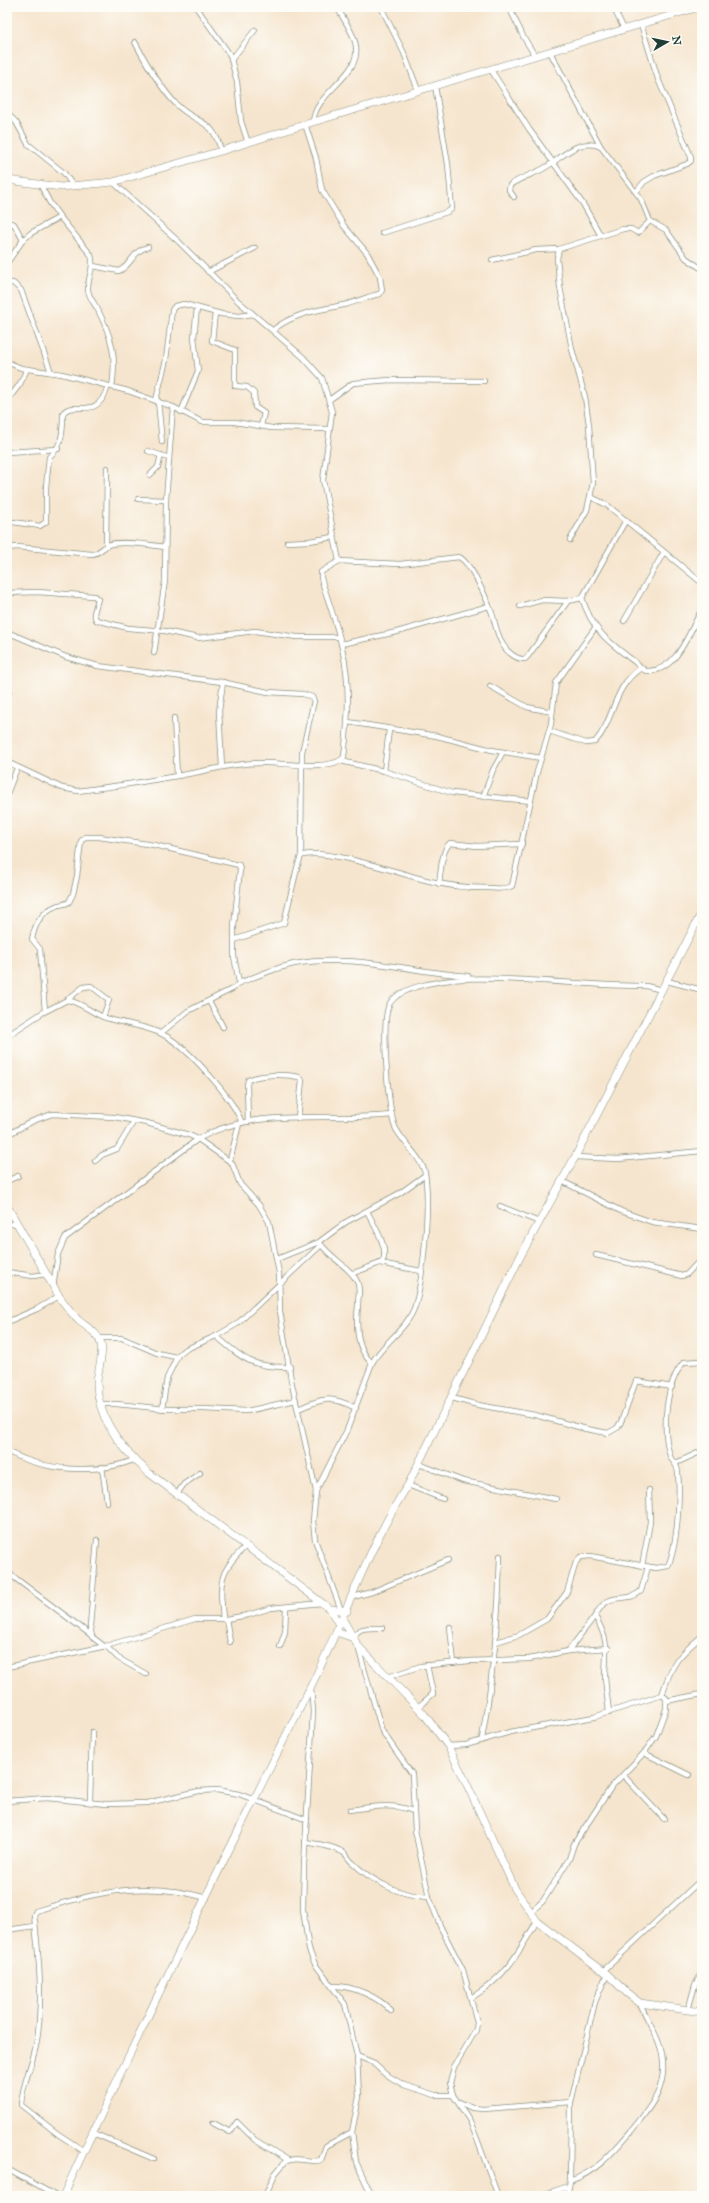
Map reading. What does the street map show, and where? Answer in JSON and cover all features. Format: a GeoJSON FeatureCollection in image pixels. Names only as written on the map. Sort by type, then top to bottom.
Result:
{"type":"FeatureCollection","features":[{"type":"Feature","properties":{"kind":"main road"},"geometry":{"type":"LineString","coordinates":[[7,180],[41,186],[74,187],[113,182],[248,143],[305,124],[491,70],[698,7]]}},
{"type":"Feature","properties":{"kind":"main road"},"geometry":{"type":"LineString","coordinates":[[63,2196],[254,1799],[311,1687],[339,1625],[344,1610],[353,1597],[389,1514],[408,1485],[452,1398],[497,1303],[575,1157],[702,912]]}},
{"type":"Feature","properties":{"kind":"main road"},"geometry":{"type":"LineString","coordinates":[[7,1206],[59,1296],[68,1309],[98,1338],[101,1350],[97,1382],[101,1404],[119,1443],[134,1460],[177,1494],[245,1547],[330,1609],[339,1625],[354,1638],[358,1646],[418,1707],[448,1746],[515,1890],[537,1920],[605,1972],[640,2003],[702,2012]]}},
{"type":"Feature","properties":{"kind":"main road"},"geometry":{"type":"LineString","coordinates":[[330,1609],[344,1610]]}},
{"type":"Feature","properties":{"kind":"main road"},"geometry":{"type":"LineString","coordinates":[[339,1625],[354,1638]]}},
{"type":"Feature","properties":{"kind":"street"},"geometry":{"type":"LineString","coordinates":[[196,7],[231,60],[237,82],[241,121],[248,143]]}},
{"type":"Feature","properties":{"kind":"street"},"geometry":{"type":"LineString","coordinates":[[313,122],[316,107],[343,77],[356,56],[354,40],[336,7]]}},
{"type":"Feature","properties":{"kind":"street"},"geometry":{"type":"LineString","coordinates":[[381,7],[404,53],[418,90]]}},
{"type":"Feature","properties":{"kind":"street"},"geometry":{"type":"LineString","coordinates":[[509,7],[523,36],[535,56]]}},
{"type":"Feature","properties":{"kind":"street"},"geometry":{"type":"LineString","coordinates":[[613,7],[624,29]]}},
{"type":"Feature","properties":{"kind":"street"},"geometry":{"type":"LineString","coordinates":[[636,192],[644,182],[691,161],[691,157],[658,79],[641,24]]}},
{"type":"Feature","properties":{"kind":"street"},"geometry":{"type":"LineString","coordinates":[[231,60],[255,30]]}},
{"type":"Feature","properties":{"kind":"street"},"geometry":{"type":"LineString","coordinates":[[135,42],[156,79],[174,103],[181,110],[209,127],[215,133],[221,151]]}},
{"type":"Feature","properties":{"kind":"street"},"geometry":{"type":"LineString","coordinates":[[550,52],[601,147],[636,192],[650,221],[666,230],[686,258],[702,269]]}},
{"type":"Feature","properties":{"kind":"street"},"geometry":{"type":"LineString","coordinates":[[491,70],[552,162],[583,204],[601,236]]}},
{"type":"Feature","properties":{"kind":"street"},"geometry":{"type":"LineString","coordinates":[[382,233],[440,215],[452,209],[448,164],[435,86]]}},
{"type":"Feature","properties":{"kind":"street"},"geometry":{"type":"LineString","coordinates":[[7,113],[16,122],[28,144],[64,173],[74,187]]}},
{"type":"Feature","properties":{"kind":"street"},"geometry":{"type":"LineString","coordinates":[[273,330],[285,320],[294,316],[344,305],[380,294],[382,290],[380,277],[367,253],[344,226],[322,190],[316,158],[305,124]]}},
{"type":"Feature","properties":{"kind":"street"},"geometry":{"type":"LineString","coordinates":[[514,197],[510,193],[510,185],[552,162],[568,151],[589,144],[601,147]]}},
{"type":"Feature","properties":{"kind":"street"},"geometry":{"type":"LineString","coordinates":[[113,182],[179,242],[208,272],[253,314],[312,365],[322,378],[332,412],[323,480],[339,561]]}},
{"type":"Feature","properties":{"kind":"street"},"geometry":{"type":"LineString","coordinates":[[7,524],[13,522],[40,526],[46,522],[46,487],[49,457],[58,449],[63,429],[63,413],[66,410],[88,409],[96,406],[105,397],[110,387],[116,361],[104,322],[87,289],[93,262],[88,248],[60,217],[50,203],[41,186]]}},
{"type":"Feature","properties":{"kind":"street"},"geometry":{"type":"LineString","coordinates":[[7,263],[23,240],[43,225],[60,217]]}},
{"type":"Feature","properties":{"kind":"street"},"geometry":{"type":"LineString","coordinates":[[492,260],[536,250],[559,249],[627,228],[638,233],[650,221]]}},
{"type":"Feature","properties":{"kind":"street"},"geometry":{"type":"LineString","coordinates":[[7,222],[14,224],[23,240]]}},
{"type":"Feature","properties":{"kind":"street"},"geometry":{"type":"LineString","coordinates":[[92,266],[119,272],[128,264],[139,250],[148,248]]}},
{"type":"Feature","properties":{"kind":"street"},"geometry":{"type":"LineString","coordinates":[[208,272],[255,248]]}},
{"type":"Feature","properties":{"kind":"street"},"geometry":{"type":"LineString","coordinates":[[559,249],[557,259],[560,287],[573,356],[590,425],[593,483],[587,510],[574,530],[570,540]]}},
{"type":"Feature","properties":{"kind":"street"},"geometry":{"type":"LineString","coordinates":[[7,282],[13,284],[21,290],[51,372]]}},
{"type":"Feature","properties":{"kind":"street"},"geometry":{"type":"LineString","coordinates":[[162,442],[157,400],[166,360],[172,310],[175,306],[184,304],[215,313],[239,316],[253,314]]}},
{"type":"Feature","properties":{"kind":"street"},"geometry":{"type":"LineString","coordinates":[[181,412],[198,371],[194,337],[197,308]]}},
{"type":"Feature","properties":{"kind":"street"},"geometry":{"type":"LineString","coordinates":[[215,313],[212,342],[235,350],[235,386],[247,387],[254,393],[255,407],[264,413],[261,426]]}},
{"type":"Feature","properties":{"kind":"street"},"geometry":{"type":"LineString","coordinates":[[7,362],[27,369],[51,372],[157,400],[202,422],[235,422],[261,426],[329,430]]}},
{"type":"Feature","properties":{"kind":"street"},"geometry":{"type":"LineString","coordinates":[[7,401],[20,384],[27,369]]}},
{"type":"Feature","properties":{"kind":"street"},"geometry":{"type":"LineString","coordinates":[[329,400],[353,383],[390,380],[484,381]]}},
{"type":"Feature","properties":{"kind":"street"},"geometry":{"type":"LineString","coordinates":[[154,653],[165,581],[166,500],[173,407]]}},
{"type":"Feature","properties":{"kind":"street"},"geometry":{"type":"LineString","coordinates":[[7,452],[58,449]]}},
{"type":"Feature","properties":{"kind":"street"},"geometry":{"type":"LineString","coordinates":[[148,451],[169,458]]}},
{"type":"Feature","properties":{"kind":"street"},"geometry":{"type":"LineString","coordinates":[[150,475],[158,467],[161,455]]}},
{"type":"Feature","properties":{"kind":"street"},"geometry":{"type":"LineString","coordinates":[[106,546],[107,468]]}},
{"type":"Feature","properties":{"kind":"street"},"geometry":{"type":"LineString","coordinates":[[591,497],[607,505],[702,583]]}},
{"type":"Feature","properties":{"kind":"street"},"geometry":{"type":"LineString","coordinates":[[138,499],[166,500]]}},
{"type":"Feature","properties":{"kind":"street"},"geometry":{"type":"LineString","coordinates":[[626,520],[582,598],[588,616],[595,628],[614,647],[641,668],[650,671],[666,666],[672,662],[702,610]]}},
{"type":"Feature","properties":{"kind":"street"},"geometry":{"type":"LineString","coordinates":[[287,542],[309,541],[334,537]]}},
{"type":"Feature","properties":{"kind":"street"},"geometry":{"type":"LineString","coordinates":[[7,548],[17,547],[92,554],[99,553],[106,546],[133,544],[165,547]]}},
{"type":"Feature","properties":{"kind":"street"},"geometry":{"type":"LineString","coordinates":[[624,621],[664,552]]}},
{"type":"Feature","properties":{"kind":"street"},"geometry":{"type":"LineString","coordinates":[[7,762],[17,768],[70,791],[177,776],[244,763],[334,764],[341,761],[344,758],[348,722],[348,689],[341,644],[321,572],[339,561],[382,565],[459,557],[472,572],[489,606],[502,645],[510,653],[520,659],[525,659],[568,601]]}},
{"type":"Feature","properties":{"kind":"street"},"geometry":{"type":"LineString","coordinates":[[7,593],[37,592],[94,596],[98,598],[94,613],[96,620],[128,628],[158,631],[198,638],[255,631],[296,637],[339,637]]}},
{"type":"Feature","properties":{"kind":"street"},"geometry":{"type":"LineString","coordinates":[[520,606],[542,600],[568,601],[582,598]]}},
{"type":"Feature","properties":{"kind":"street"},"geometry":{"type":"LineString","coordinates":[[341,644],[397,632],[489,606]]}},
{"type":"Feature","properties":{"kind":"street"},"geometry":{"type":"LineString","coordinates":[[301,856],[313,853],[323,854],[372,864],[439,884],[481,888],[509,887],[514,880],[541,758],[549,731],[554,690],[559,677],[595,628]]}},
{"type":"Feature","properties":{"kind":"street"},"geometry":{"type":"LineString","coordinates":[[7,632],[66,657],[98,666],[223,682],[268,692],[303,694],[312,697],[314,701],[304,738],[302,764],[301,856],[284,923],[234,940]]}},
{"type":"Feature","properties":{"kind":"street"},"geometry":{"type":"LineString","coordinates":[[549,731],[586,743],[595,742],[630,675],[641,668]]}},
{"type":"Feature","properties":{"kind":"street"},"geometry":{"type":"LineString","coordinates":[[222,767],[219,711],[223,682]]}},
{"type":"Feature","properties":{"kind":"street"},"geometry":{"type":"LineString","coordinates":[[490,686],[522,705],[552,712]]}},
{"type":"Feature","properties":{"kind":"street"},"geometry":{"type":"LineString","coordinates":[[174,718],[177,776]]}},
{"type":"Feature","properties":{"kind":"street"},"geometry":{"type":"LineString","coordinates":[[348,722],[390,730],[437,736],[503,752],[541,758]]}},
{"type":"Feature","properties":{"kind":"street"},"geometry":{"type":"LineString","coordinates":[[384,771],[390,730]]}},
{"type":"Feature","properties":{"kind":"street"},"geometry":{"type":"LineString","coordinates":[[483,797],[493,770],[503,752]]}},
{"type":"Feature","properties":{"kind":"street"},"geometry":{"type":"LineString","coordinates":[[341,761],[384,771],[430,788],[452,793],[531,802]]}},
{"type":"Feature","properties":{"kind":"street"},"geometry":{"type":"LineString","coordinates":[[7,794],[17,768]]}},
{"type":"Feature","properties":{"kind":"street"},"geometry":{"type":"LineString","coordinates":[[45,1011],[40,949],[32,939],[33,931],[37,921],[45,913],[52,908],[69,902],[73,894],[81,841],[84,837],[99,837],[154,845],[239,865],[240,869],[234,913],[234,956],[239,983]]}},
{"type":"Feature","properties":{"kind":"street"},"geometry":{"type":"LineString","coordinates":[[439,884],[447,848],[450,843],[477,846],[522,844]]}},
{"type":"Feature","properties":{"kind":"street"},"geometry":{"type":"LineString","coordinates":[[161,1033],[188,1011],[209,1001],[239,983],[286,966],[321,962],[348,962],[480,977],[646,986],[662,990]]}},
{"type":"Feature","properties":{"kind":"street"},"geometry":{"type":"LineString","coordinates":[[316,1491],[347,1430],[372,1363],[377,1354],[403,1325],[414,1307],[421,1271],[426,1204],[425,1175],[424,1168],[405,1143],[391,1115],[386,1014],[390,1003],[400,994],[416,987],[480,977]]}},
{"type":"Feature","properties":{"kind":"street"},"geometry":{"type":"LineString","coordinates":[[667,981],[702,990]]}},
{"type":"Feature","properties":{"kind":"street"},"geometry":{"type":"LineString","coordinates":[[7,1036],[45,1011],[67,1000],[83,986],[92,986],[110,1000],[103,1017]]}},
{"type":"Feature","properties":{"kind":"street"},"geometry":{"type":"LineString","coordinates":[[67,1000],[103,1017],[161,1033],[181,1046],[219,1087],[239,1114],[243,1123]]}},
{"type":"Feature","properties":{"kind":"street"},"geometry":{"type":"LineString","coordinates":[[209,1001],[223,1027]]}},
{"type":"Feature","properties":{"kind":"street"},"geometry":{"type":"LineString","coordinates":[[230,1160],[243,1123],[246,1085],[248,1080],[254,1077],[293,1075],[299,1077],[302,1080],[298,1118]]}},
{"type":"Feature","properties":{"kind":"street"},"geometry":{"type":"LineString","coordinates":[[7,1135],[33,1121],[52,1114],[114,1117],[198,1139],[230,1160],[240,1184],[266,1215],[277,1259],[280,1281],[280,1310],[290,1367],[316,1491],[313,1521],[314,1540],[325,1572],[344,1610]]}},
{"type":"Feature","properties":{"kind":"street"},"geometry":{"type":"LineString","coordinates":[[53,1287],[58,1254],[64,1238],[198,1139],[212,1131],[243,1123],[298,1118],[349,1118],[391,1115]]}},
{"type":"Feature","properties":{"kind":"street"},"geometry":{"type":"LineString","coordinates":[[96,1161],[102,1155],[117,1149],[134,1121]]}},
{"type":"Feature","properties":{"kind":"street"},"geometry":{"type":"LineString","coordinates":[[575,1157],[618,1159],[702,1151]]}},
{"type":"Feature","properties":{"kind":"street"},"geometry":{"type":"LineString","coordinates":[[162,1409],[167,1378],[176,1357],[184,1350],[216,1336],[248,1315],[280,1281],[320,1243],[346,1222],[400,1193],[425,1175]]}},
{"type":"Feature","properties":{"kind":"street"},"geometry":{"type":"LineString","coordinates":[[7,1181],[18,1176]]}},
{"type":"Feature","properties":{"kind":"street"},"geometry":{"type":"LineString","coordinates":[[562,1181],[621,1211],[652,1222],[702,1229]]}},
{"type":"Feature","properties":{"kind":"street"},"geometry":{"type":"LineString","coordinates":[[500,1206],[539,1222]]}},
{"type":"Feature","properties":{"kind":"street"},"geometry":{"type":"LineString","coordinates":[[367,1211],[382,1243],[383,1256],[380,1263]]}},
{"type":"Feature","properties":{"kind":"street"},"geometry":{"type":"LineString","coordinates":[[7,1225],[17,1223]]}},
{"type":"Feature","properties":{"kind":"street"},"geometry":{"type":"LineString","coordinates":[[277,1259],[320,1243]]}},
{"type":"Feature","properties":{"kind":"street"},"geometry":{"type":"LineString","coordinates":[[320,1243],[333,1259],[353,1273],[359,1292],[357,1319],[358,1335],[365,1356],[372,1363]]}},
{"type":"Feature","properties":{"kind":"street"},"geometry":{"type":"LineString","coordinates":[[596,1255],[682,1276],[688,1274],[702,1258]]}},
{"type":"Feature","properties":{"kind":"street"},"geometry":{"type":"LineString","coordinates":[[353,1273],[380,1263],[421,1271]]}},
{"type":"Feature","properties":{"kind":"street"},"geometry":{"type":"LineString","coordinates":[[7,1272],[33,1276],[46,1274]]}},
{"type":"Feature","properties":{"kind":"street"},"geometry":{"type":"LineString","coordinates":[[7,1322],[37,1309],[59,1296]]}},
{"type":"Feature","properties":{"kind":"street"},"geometry":{"type":"LineString","coordinates":[[216,1336],[248,1362],[276,1368],[290,1367]]}},
{"type":"Feature","properties":{"kind":"street"},"geometry":{"type":"LineString","coordinates":[[98,1338],[122,1338],[157,1353],[176,1357]]}},
{"type":"Feature","properties":{"kind":"street"},"geometry":{"type":"LineString","coordinates":[[496,1642],[519,1635],[547,1619],[567,1592],[576,1562],[581,1557],[590,1556],[648,1567],[666,1568],[670,1563],[677,1522],[676,1463],[670,1457],[666,1416],[672,1388],[684,1362],[702,1361]]}},
{"type":"Feature","properties":{"kind":"street"},"geometry":{"type":"LineString","coordinates":[[452,1398],[478,1406],[535,1415],[586,1429],[608,1433],[616,1428],[621,1422],[636,1382],[672,1388]]}},
{"type":"Feature","properties":{"kind":"street"},"geometry":{"type":"LineString","coordinates":[[298,1409],[327,1399],[335,1399],[356,1408]]}},
{"type":"Feature","properties":{"kind":"street"},"geometry":{"type":"LineString","coordinates":[[101,1404],[116,1404],[162,1409],[247,1411],[296,1400]]}},
{"type":"Feature","properties":{"kind":"street"},"geometry":{"type":"LineString","coordinates":[[7,1451],[36,1463],[65,1468],[102,1467],[119,1465],[134,1460]]}},
{"type":"Feature","properties":{"kind":"street"},"geometry":{"type":"LineString","coordinates":[[676,1463],[702,1451]]}},
{"type":"Feature","properties":{"kind":"street"},"geometry":{"type":"LineString","coordinates":[[418,1464],[463,1481],[556,1499]]}},
{"type":"Feature","properties":{"kind":"street"},"geometry":{"type":"LineString","coordinates":[[102,1467],[107,1502]]}},
{"type":"Feature","properties":{"kind":"street"},"geometry":{"type":"LineString","coordinates":[[177,1494],[184,1484],[200,1473]]}},
{"type":"Feature","properties":{"kind":"street"},"geometry":{"type":"LineString","coordinates":[[408,1485],[443,1499]]}},
{"type":"Feature","properties":{"kind":"street"},"geometry":{"type":"LineString","coordinates":[[642,1566],[650,1522],[649,1490]]}},
{"type":"Feature","properties":{"kind":"street"},"geometry":{"type":"LineString","coordinates":[[91,1635],[90,1611],[97,1540]]}},
{"type":"Feature","properties":{"kind":"street"},"geometry":{"type":"LineString","coordinates":[[230,1642],[224,1619],[221,1581],[231,1561],[245,1547]]}},
{"type":"Feature","properties":{"kind":"street"},"geometry":{"type":"LineString","coordinates":[[482,1739],[499,1612],[500,1556]]}},
{"type":"Feature","properties":{"kind":"street"},"geometry":{"type":"LineString","coordinates":[[353,1597],[372,1592],[448,1560]]}},
{"type":"Feature","properties":{"kind":"street"},"geometry":{"type":"LineString","coordinates":[[568,1651],[602,1604],[613,1598],[632,1596],[641,1591],[648,1567]]}},
{"type":"Feature","properties":{"kind":"street"},"geometry":{"type":"LineString","coordinates":[[7,1572],[106,1646],[118,1658],[146,1674]]}},
{"type":"Feature","properties":{"kind":"street"},"geometry":{"type":"LineString","coordinates":[[7,1667],[106,1646],[195,1619],[224,1619],[248,1615],[264,1609],[322,1603]]}},
{"type":"Feature","properties":{"kind":"street"},"geometry":{"type":"LineString","coordinates":[[280,1647],[285,1632],[286,1607]]}},
{"type":"Feature","properties":{"kind":"street"},"geometry":{"type":"LineString","coordinates":[[594,1616],[603,1631],[608,1648],[605,1673],[609,1713]]}},
{"type":"Feature","properties":{"kind":"street"},"geometry":{"type":"LineString","coordinates":[[354,1638],[359,1630],[382,1628]]}},
{"type":"Feature","properties":{"kind":"street"},"geometry":{"type":"LineString","coordinates":[[450,1628],[454,1663]]}},
{"type":"Feature","properties":{"kind":"street"},"geometry":{"type":"LineString","coordinates":[[662,1695],[670,1670],[683,1652],[702,1636]]}},
{"type":"Feature","properties":{"kind":"street"},"geometry":{"type":"LineString","coordinates":[[358,1646],[382,1731],[412,1774],[415,1830],[429,1897],[441,1928],[462,1970],[471,1998],[477,2022],[476,2030],[452,2073],[450,2083],[454,2098],[470,2121],[498,2196]]}},
{"type":"Feature","properties":{"kind":"street"},"geometry":{"type":"LineString","coordinates":[[388,1677],[427,1665],[536,1658],[568,1651],[608,1648]]}},
{"type":"Feature","properties":{"kind":"street"},"geometry":{"type":"LineString","coordinates":[[418,1707],[433,1694],[427,1665]]}},
{"type":"Feature","properties":{"kind":"street"},"geometry":{"type":"LineString","coordinates":[[311,1687],[313,1712],[305,1842],[303,1909],[309,1950],[315,1964],[345,2004],[358,2056],[359,2097],[352,2132],[356,2162],[372,2196]]}},
{"type":"Feature","properties":{"kind":"street"},"geometry":{"type":"LineString","coordinates":[[666,1701],[702,1694]]}},
{"type":"Feature","properties":{"kind":"street"},"geometry":{"type":"LineString","coordinates":[[531,1912],[543,1901],[569,1859],[574,1844],[612,1786],[644,1753],[656,1736],[666,1709],[665,1696],[662,1695]]}},
{"type":"Feature","properties":{"kind":"street"},"geometry":{"type":"LineString","coordinates":[[448,1746],[466,1745],[482,1739],[510,1732],[609,1713],[662,1695]]}},
{"type":"Feature","properties":{"kind":"street"},"geometry":{"type":"LineString","coordinates":[[90,1802],[92,1732]]}},
{"type":"Feature","properties":{"kind":"street"},"geometry":{"type":"LineString","coordinates":[[644,1753],[689,1775]]}},
{"type":"Feature","properties":{"kind":"street"},"geometry":{"type":"LineString","coordinates":[[623,1775],[664,1819]]}},
{"type":"Feature","properties":{"kind":"street"},"geometry":{"type":"LineString","coordinates":[[7,1801],[47,1798],[90,1802],[147,1804],[208,1790],[227,1791],[254,1799],[307,1820]]}},
{"type":"Feature","properties":{"kind":"street"},"geometry":{"type":"LineString","coordinates":[[350,1810],[392,1806],[413,1811]]}},
{"type":"Feature","properties":{"kind":"street"},"geometry":{"type":"LineString","coordinates":[[305,1842],[318,1844],[344,1853],[351,1862],[370,1877],[398,1892],[429,1897]]}},
{"type":"Feature","properties":{"kind":"street"},"geometry":{"type":"LineString","coordinates":[[567,2196],[569,2184],[571,2102],[595,2002],[605,1972],[702,1879]]}},
{"type":"Feature","properties":{"kind":"street"},"geometry":{"type":"LineString","coordinates":[[84,2150],[58,2134],[21,2105],[33,2063],[38,2026],[40,1969],[34,1915],[36,1912],[80,1897],[117,1890],[161,1889],[183,1891],[207,1898]]}},
{"type":"Feature","properties":{"kind":"street"},"geometry":{"type":"LineString","coordinates":[[471,1998],[492,1984],[513,1962],[537,1920]]}},
{"type":"Feature","properties":{"kind":"street"},"geometry":{"type":"LineString","coordinates":[[7,1930],[35,1926]]}},
{"type":"Feature","properties":{"kind":"street"},"geometry":{"type":"LineString","coordinates":[[688,2010],[695,1986],[702,1973]]}},
{"type":"Feature","properties":{"kind":"street"},"geometry":{"type":"LineString","coordinates":[[333,1986],[344,1985],[354,1988],[385,2004],[391,2011]]}},
{"type":"Feature","properties":{"kind":"street"},"geometry":{"type":"LineString","coordinates":[[539,2196],[569,2184],[599,2167],[615,2151],[647,2113],[658,2094],[663,2077],[662,2054],[640,2003]]}},
{"type":"Feature","properties":{"kind":"street"},"geometry":{"type":"LineString","coordinates":[[358,2056],[372,2062],[393,2080],[414,2090],[454,2098],[472,2108],[484,2110],[571,2102]]}},
{"type":"Feature","properties":{"kind":"street"},"geometry":{"type":"LineString","coordinates":[[213,2124],[230,2132],[237,2122],[255,2140],[288,2160],[301,2159],[315,2162],[321,2160],[326,2146],[352,2132]]}},
{"type":"Feature","properties":{"kind":"street"},"geometry":{"type":"LineString","coordinates":[[93,2132],[154,2160]]}},
{"type":"Feature","properties":{"kind":"street"},"geometry":{"type":"LineString","coordinates":[[265,2196],[275,2174],[288,2160]]}},
{"type":"Feature","properties":{"kind":"street"},"geometry":{"type":"LineString","coordinates":[[7,2169],[56,2196]]}}]}
